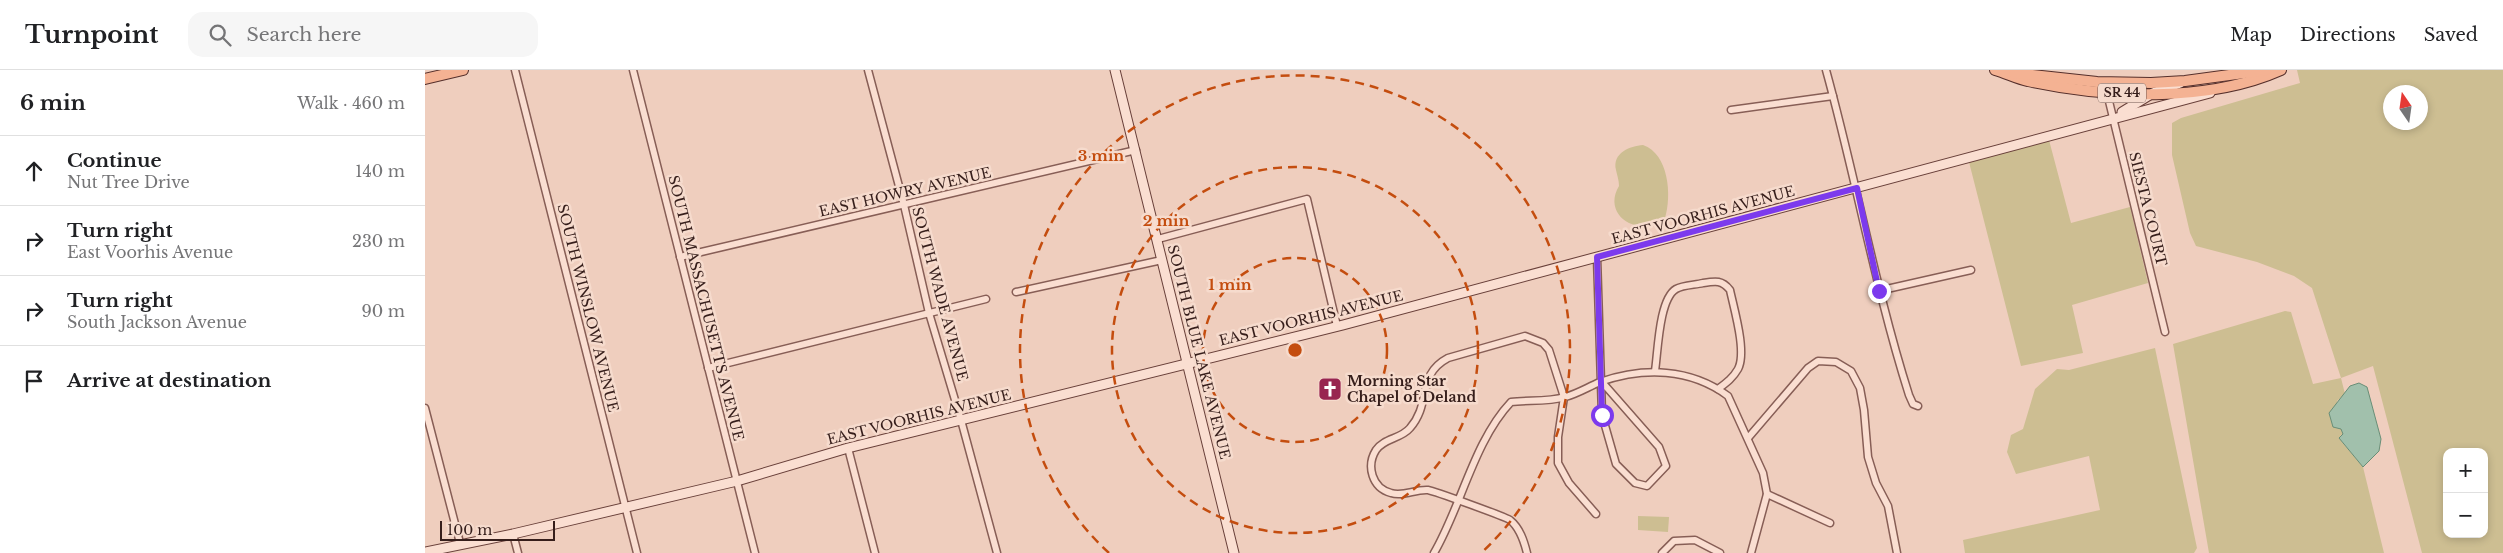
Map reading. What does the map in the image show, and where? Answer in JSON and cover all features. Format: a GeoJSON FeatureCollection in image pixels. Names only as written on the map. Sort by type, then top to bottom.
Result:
{"type":"FeatureCollection","features":[{"type":"Feature","properties":{"kind":"main road"},"geometry":{"type":"LineString","coordinates":[[425,79],[461,70]]}},
{"type":"Feature","properties":{"kind":"main road","name":"SR 44"},"geometry":{"type":"LineString","coordinates":[[1999,71],[2097,82],[2185,81],[2266,70]]}},
{"type":"Feature","properties":{"kind":"main road","name":"SR 44"},"geometry":{"type":"LineString","coordinates":[[1999,71],[2042,84],[2107,93],[2153,94],[2242,83],[2261,79],[2281,70]]}},
{"type":"Feature","properties":{"kind":"main road"},"geometry":{"type":"LineString","coordinates":[[2097,82],[2107,93]]}},
{"type":"Feature","properties":{"kind":"street","name":"SOUTH WINSLOW AVENUE"},"geometry":{"type":"LineString","coordinates":[[515,70],[637,553]]}},
{"type":"Feature","properties":{"kind":"street","name":"SOUTH MASSACHUSETTS AVENUE"},"geometry":{"type":"LineString","coordinates":[[633,70],[755,553]]}},
{"type":"Feature","properties":{"kind":"street","name":"SOUTH WADE AVENUE"},"geometry":{"type":"LineString","coordinates":[[868,70],[904,205],[929,313],[961,420],[997,553]]}},
{"type":"Feature","properties":{"kind":"street","name":"SOUTH BLUE LAKE AVENUE"},"geometry":{"type":"LineString","coordinates":[[1115,70],[1234,553]]}},
{"type":"Feature","properties":{"kind":"street"},"geometry":{"type":"LineString","coordinates":[[1826,70],[1857,188],[1879,291],[1909,395],[1913,404],[1917,406]]}},
{"type":"Feature","properties":{"kind":"street","name":"EAST VOORHIS AVENUE"},"geometry":{"type":"LineString","coordinates":[[2113,117],[2153,94],[2185,81]]}},
{"type":"Feature","properties":{"kind":"street","name":"EAST VOORHIS AVENUE"},"geometry":{"type":"LineString","coordinates":[[425,552],[513,534],[737,480],[847,448],[1337,326],[1857,188],[2113,117],[2188,100],[2242,83]]}},
{"type":"Feature","properties":{"kind":"street","name":"SIESTA COURT"},"geometry":{"type":"LineString","coordinates":[[2107,93],[2165,332]]}},
{"type":"Feature","properties":{"kind":"street"},"geometry":{"type":"LineString","coordinates":[[1731,110],[1833,96]]}},
{"type":"Feature","properties":{"kind":"street","name":"EAST HOWRY AVENUE"},"geometry":{"type":"LineString","coordinates":[[680,257],[1135,150]]}},
{"type":"Feature","properties":{"kind":"street"},"geometry":{"type":"LineString","coordinates":[[1158,239],[1307,199],[1337,326]]}},
{"type":"Feature","properties":{"kind":"street"},"geometry":{"type":"LineString","coordinates":[[1597,257],[1602,415],[1616,464],[1635,483],[1647,486],[1667,466],[1659,447],[1601,382]]}},
{"type":"Feature","properties":{"kind":"street"},"geometry":{"type":"LineString","coordinates":[[1017,292],[1162,260]]}},
{"type":"Feature","properties":{"kind":"street"},"geometry":{"type":"LineString","coordinates":[[1879,291],[1971,270]]}},
{"type":"Feature","properties":{"kind":"street"},"geometry":{"type":"LineString","coordinates":[[1655,370],[1665,304],[1669,294],[1677,288],[1717,280],[1724,283],[1730,290],[1741,356],[1739,368],[1730,380],[1718,389]]}},
{"type":"Feature","properties":{"kind":"street"},"geometry":{"type":"LineString","coordinates":[[708,368],[986,299]]}},
{"type":"Feature","properties":{"kind":"street"},"geometry":{"type":"LineString","coordinates":[[1527,553],[1522,536],[1510,520],[1429,490],[1402,494],[1391,493],[1380,488],[1371,470],[1376,451],[1382,444],[1401,436],[1411,428],[1423,404],[1429,373],[1437,364],[1448,358],[1525,336],[1534,338],[1549,350],[1564,397],[1558,437],[1558,463],[1569,483],[1596,514]]}},
{"type":"Feature","properties":{"kind":"street"},"geometry":{"type":"LineString","coordinates":[[1748,438],[1808,368],[1817,361],[1836,362],[1851,371],[1860,388],[1868,457],[1876,483],[1888,506],[1897,553]]}},
{"type":"Feature","properties":{"kind":"street"},"geometry":{"type":"LineString","coordinates":[[1434,553],[1449,528],[1457,501],[1498,415],[1511,402],[1564,397],[1601,382],[1655,370],[1688,375],[1718,389],[1728,396],[1763,474],[1767,494],[1751,553]]}},
{"type":"Feature","properties":{"kind":"street"},"geometry":{"type":"LineString","coordinates":[[425,408],[460,544]]}},
{"type":"Feature","properties":{"kind":"street"},"geometry":{"type":"LineString","coordinates":[[847,448],[875,553]]}},
{"type":"Feature","properties":{"kind":"street"},"geometry":{"type":"LineString","coordinates":[[1767,494],[1830,523]]}},
{"type":"Feature","properties":{"kind":"street"},"geometry":{"type":"LineString","coordinates":[[513,534],[517,553]]}},
{"type":"Feature","properties":{"kind":"street"},"geometry":{"type":"LineString","coordinates":[[1662,553],[1674,541],[1695,540],[1720,553]]}},
{"type":"Feature","properties":{"kind":"shaded area"},"geometry":{"type":"Polygon","coordinates":[[[2297,70],[2503,70],[2503,553],[2422,553],[2373,366],[2341,378],[2312,288],[2294,276],[2257,262],[2196,246],[2190,233],[2172,155],[2172,123],[2181,118],[2300,83],[2297,70]]]}},
{"type":"Feature","properties":{"kind":"shaded area"},"geometry":{"type":"Polygon","coordinates":[[[2049,140],[2071,223],[2130,207],[2148,283],[2072,305],[2083,353],[2021,366],[1969,162],[2049,140]]]}},
{"type":"Feature","properties":{"kind":"shaded area"},"geometry":{"type":"Polygon","coordinates":[[[1643,145],[1652,150],[1658,157],[1663,166],[1668,188],[1665,218],[1655,224],[1645,226],[1635,225],[1626,221],[1619,215],[1615,207],[1615,197],[1619,186],[1615,164],[1617,159],[1619,155],[1628,149],[1643,145]]]}},
{"type":"Feature","properties":{"kind":"shaded area"},"geometry":{"type":"Polygon","coordinates":[[[2285,311],[2291,312],[2313,384],[2341,378],[2345,394],[2337,401],[2343,434],[2340,436],[2342,442],[2363,467],[2384,553],[2209,553],[2173,344],[2285,311]]]}},
{"type":"Feature","properties":{"kind":"shaded area"},"geometry":{"type":"Polygon","coordinates":[[[2155,348],[2197,548],[2194,553],[1965,553],[1963,540],[2100,510],[2089,456],[2016,474],[2007,452],[2011,435],[2023,429],[2035,389],[2057,369],[2069,370],[2155,348]]]}},
{"type":"Feature","properties":{"kind":"shaded area"},"geometry":{"type":"Polygon","coordinates":[[[2359,383],[2367,387],[2381,439],[2379,451],[2363,467],[2339,438],[2343,434],[2341,429],[2333,427],[2329,413],[2350,386],[2359,383]]]}},
{"type":"Feature","properties":{"kind":"shaded area"},"geometry":{"type":"Polygon","coordinates":[[[1638,516],[1669,517],[1668,532],[1638,530],[1638,516]]]}},
{"type":"Feature","properties":{"kind":"place","name":"Morning Star Chapel of Deland"},"geometry":{"type":"Point","coordinates":[1330,389]}},
{"type":"Feature","properties":{"kind":"route"},"geometry":{"type":"LineString","coordinates":[[1602,415],[1597,257],[1735,222],[1857,188],[1879,291]]}}]}
